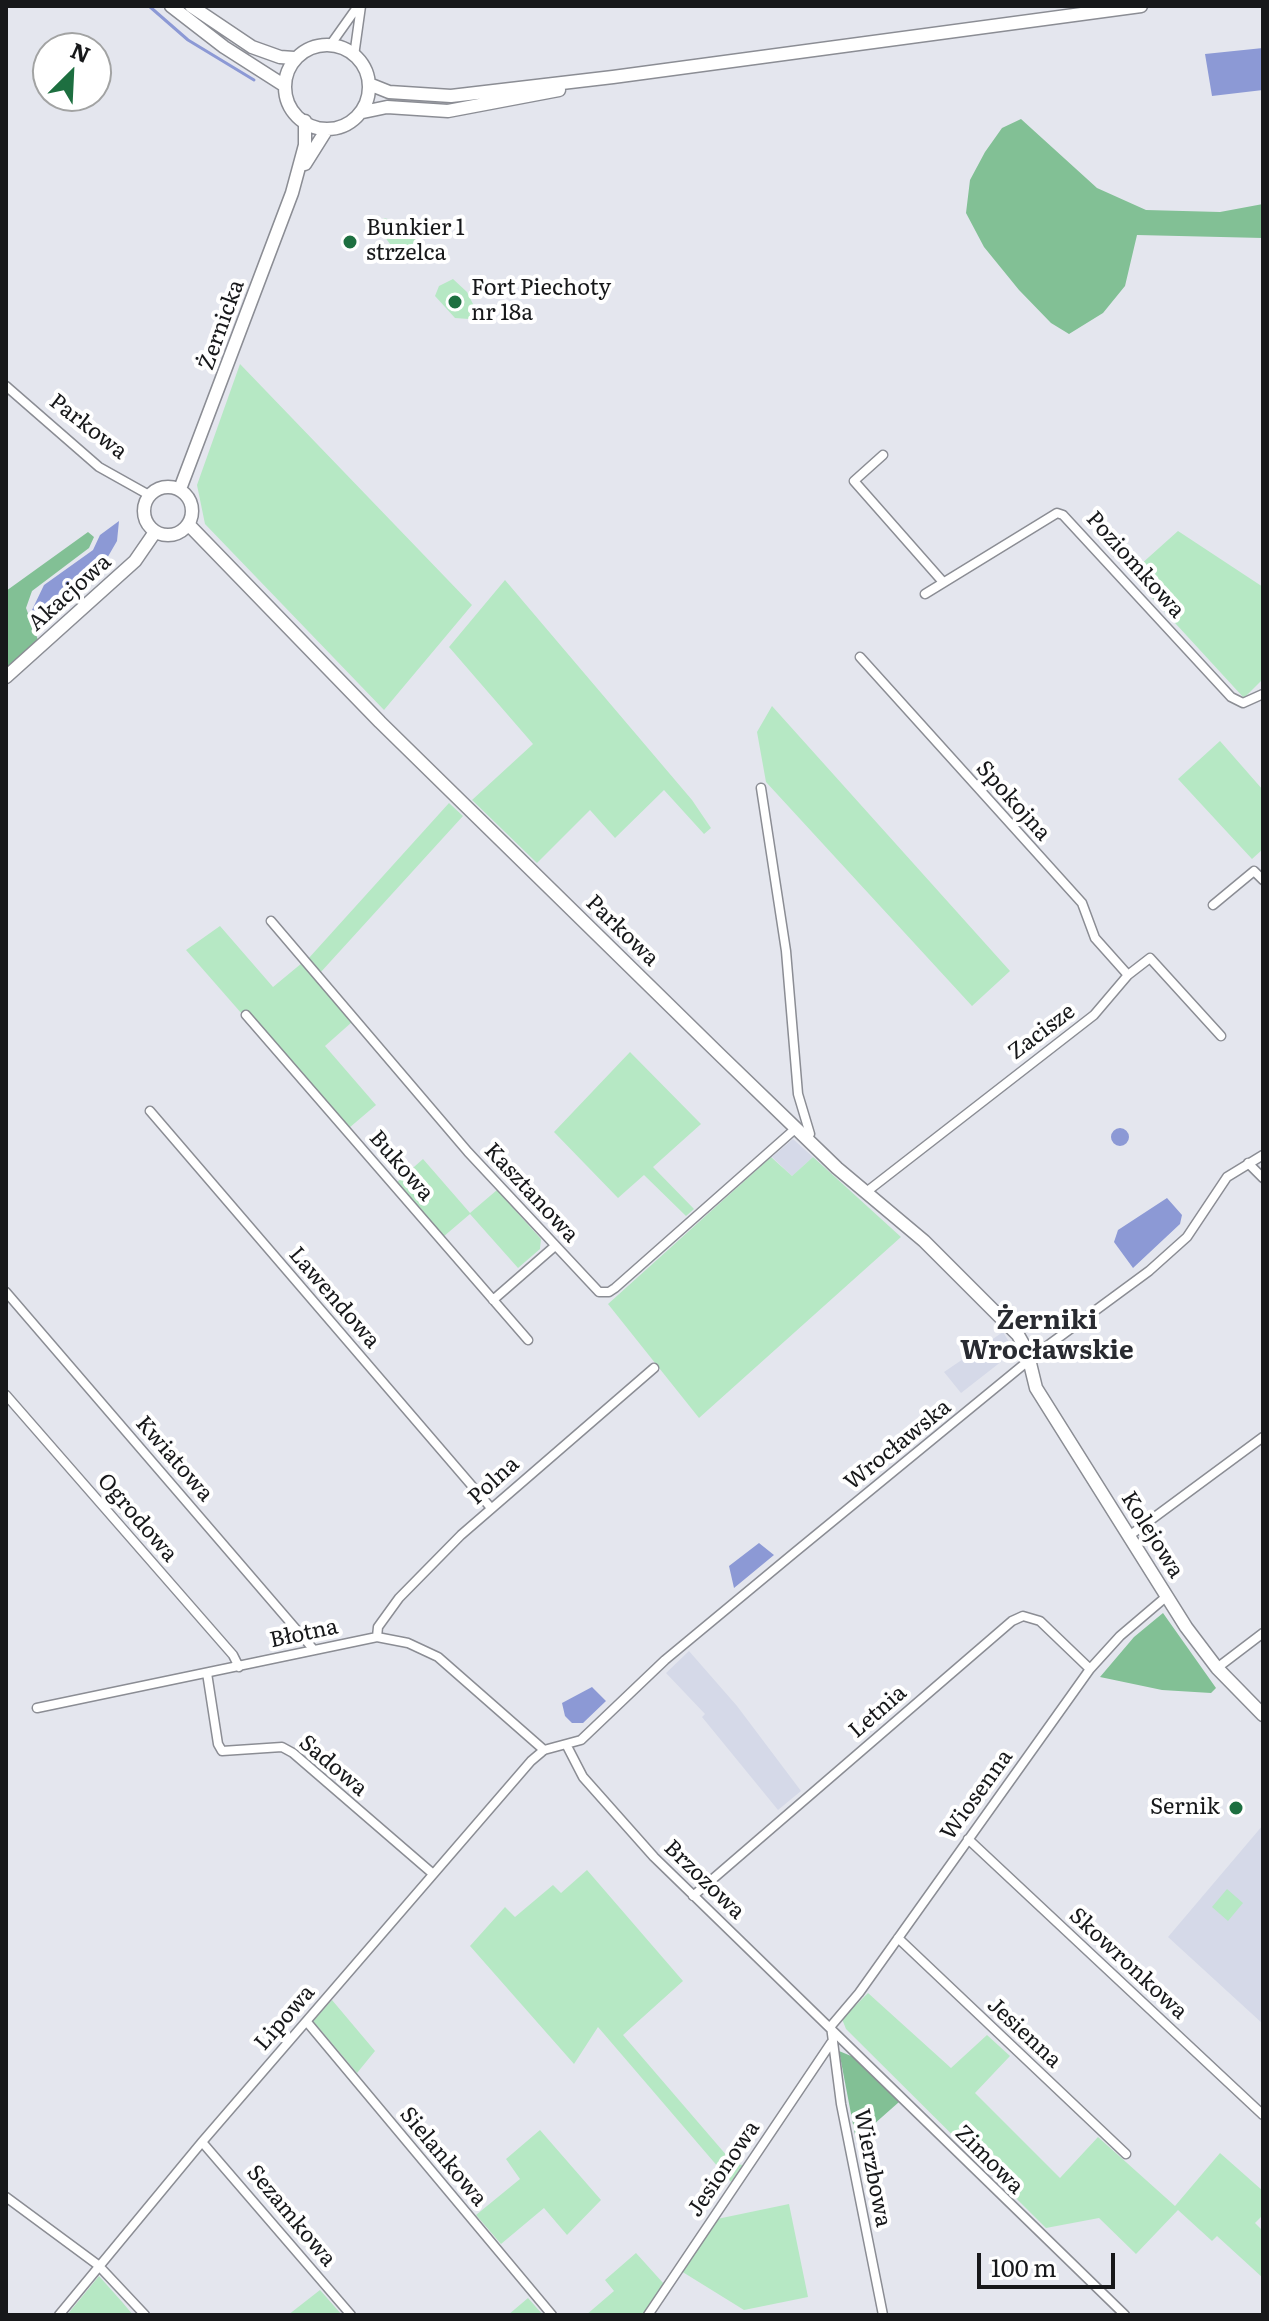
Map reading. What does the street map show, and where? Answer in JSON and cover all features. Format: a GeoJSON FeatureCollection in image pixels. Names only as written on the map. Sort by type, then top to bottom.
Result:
{"type":"FeatureCollection","features":[{"type":"Feature","properties":{"kind":"street"},"geometry":{"type":"LineString","coordinates":[[171,6],[224,47],[285,86]]}},
{"type":"Feature","properties":{"kind":"street"},"geometry":{"type":"LineString","coordinates":[[191,6],[252,47],[280,57],[294,58]]}},
{"type":"Feature","properties":{"kind":"street"},"geometry":{"type":"LineString","coordinates":[[331,44],[359,6]]}},
{"type":"Feature","properties":{"kind":"street"},"geometry":{"type":"LineString","coordinates":[[359,6],[354,56],[369,84],[389,92],[451,96],[1141,6]]}},
{"type":"Feature","properties":{"kind":"street"},"geometry":{"type":"LineString","coordinates":[[354,56],[331,44],[307,48],[294,58],[285,86],[292,107],[305,121],[327,129],[351,123],[363,112],[387,107],[448,111],[510,102],[613,77]]}},
{"type":"Feature","properties":{"kind":"street"},"geometry":{"type":"LineString","coordinates":[[363,112],[369,84]]}},
{"type":"Feature","properties":{"kind":"street","name":"Żernicka"},"geometry":{"type":"LineString","coordinates":[[180,489],[298,173],[305,145],[305,121]]}},
{"type":"Feature","properties":{"kind":"street","name":"Żernicka"},"geometry":{"type":"LineString","coordinates":[[298,173],[327,129]]}},
{"type":"Feature","properties":{"kind":"street","name":"Parkowa"},"geometry":{"type":"LineString","coordinates":[[6,386],[99,467],[149,495]]}},
{"type":"Feature","properties":{"kind":"street"},"geometry":{"type":"LineString","coordinates":[[883,455],[854,481],[943,582]]}},
{"type":"Feature","properties":{"kind":"street"},"geometry":{"type":"LineString","coordinates":[[161,487],[180,489],[191,503],[188,524],[176,534],[155,532],[144,512],[149,495],[161,487]]}},
{"type":"Feature","properties":{"kind":"street","name":"Poziomkowa"},"geometry":{"type":"LineString","coordinates":[[925,594],[1057,513],[1063,515],[1231,697],[1243,703],[1263,694]]}},
{"type":"Feature","properties":{"kind":"street","name":"Parkowa"},"geometry":{"type":"LineString","coordinates":[[188,524],[380,722],[795,1129],[865,1193],[924,1241],[1023,1341],[1029,1362]]}},
{"type":"Feature","properties":{"kind":"street","name":"Akacjowa"},"geometry":{"type":"LineString","coordinates":[[6,677],[125,571],[155,532]]}},
{"type":"Feature","properties":{"kind":"street","name":"Spokojna"},"geometry":{"type":"LineString","coordinates":[[860,657],[1082,903],[1095,938],[1128,975]]}},
{"type":"Feature","properties":{"kind":"street"},"geometry":{"type":"LineString","coordinates":[[761,788],[786,951],[798,1094],[810,1134],[806,1139]]}},
{"type":"Feature","properties":{"kind":"street"},"geometry":{"type":"LineString","coordinates":[[1213,905],[1254,871],[1263,880]]}},
{"type":"Feature","properties":{"kind":"street","name":"Kasztanowa"},"geometry":{"type":"LineString","coordinates":[[271,921],[468,1152],[593,1288],[609,1292],[795,1129]]}},
{"type":"Feature","properties":{"kind":"street"},"geometry":{"type":"LineString","coordinates":[[1128,975],[1150,958],[1221,1036]]}},
{"type":"Feature","properties":{"kind":"street","name":"Zacisze"},"geometry":{"type":"LineString","coordinates":[[865,1193],[1094,1015],[1128,975]]}},
{"type":"Feature","properties":{"kind":"street","name":"Bukowa"},"geometry":{"type":"LineString","coordinates":[[246,1015],[528,1340]]}},
{"type":"Feature","properties":{"kind":"street","name":"Lawendowa"},"geometry":{"type":"LineString","coordinates":[[150,1111],[491,1508]]}},
{"type":"Feature","properties":{"kind":"street","name":"Wrocławska"},"geometry":{"type":"LineString","coordinates":[[544,1750],[581,1740],[665,1660],[1029,1362],[1168,1255],[1187,1237],[1227,1177],[1263,1155]]}},
{"type":"Feature","properties":{"kind":"street"},"geometry":{"type":"LineString","coordinates":[[1248,1163],[1263,1178]]}},
{"type":"Feature","properties":{"kind":"street"},"geometry":{"type":"LineString","coordinates":[[493,1300],[555,1246]]}},
{"type":"Feature","properties":{"kind":"street","name":"Kwiatowa"},"geometry":{"type":"LineString","coordinates":[[6,1292],[314,1650]]}},
{"type":"Feature","properties":{"kind":"street","name":"Kolejowa"},"geometry":{"type":"LineString","coordinates":[[1029,1362],[1036,1388],[1167,1596],[1217,1668],[1263,1715]]}},
{"type":"Feature","properties":{"kind":"street","name":"Polna"},"geometry":{"type":"LineString","coordinates":[[377,1637],[378,1627],[399,1598],[491,1508],[654,1368]]}},
{"type":"Feature","properties":{"kind":"street","name":"Ogrodowa"},"geometry":{"type":"LineString","coordinates":[[6,1395],[233,1655],[239,1667]]}},
{"type":"Feature","properties":{"kind":"street"},"geometry":{"type":"LineString","coordinates":[[1129,1536],[1263,1437]]}},
{"type":"Feature","properties":{"kind":"street","name":"Wiosenna"},"geometry":{"type":"LineString","coordinates":[[831,2026],[898,1938],[1090,1669],[1120,1636],[1167,1596]]}},
{"type":"Feature","properties":{"kind":"street","name":"Letnia"},"geometry":{"type":"LineString","coordinates":[[693,1896],[1012,1621],[1023,1616],[1040,1621],[1090,1669]]}},
{"type":"Feature","properties":{"kind":"street"},"geometry":{"type":"LineString","coordinates":[[1217,1668],[1263,1633]]}},
{"type":"Feature","properties":{"kind":"street","name":"Błotna"},"geometry":{"type":"LineString","coordinates":[[37,1708],[377,1637],[408,1643],[438,1657],[544,1750]]}},
{"type":"Feature","properties":{"kind":"street","name":"Sadowa"},"geometry":{"type":"LineString","coordinates":[[207,1673],[218,1744],[222,1751],[282,1747],[293,1753],[432,1873]]}},
{"type":"Feature","properties":{"kind":"street","name":"Brzozowa"},"geometry":{"type":"LineString","coordinates":[[567,1746],[576,1767],[599,1797],[693,1896],[831,2026]]}},
{"type":"Feature","properties":{"kind":"street","name":"Lipowa"},"geometry":{"type":"LineString","coordinates":[[59,2315],[98,2265],[432,1873],[514,1778],[544,1750]]}},
{"type":"Feature","properties":{"kind":"street","name":"Skowronkowa"},"geometry":{"type":"LineString","coordinates":[[968,1839],[1263,2115]]}},
{"type":"Feature","properties":{"kind":"street","name":"Jesienna"},"geometry":{"type":"LineString","coordinates":[[898,1938],[1126,2154]]}},
{"type":"Feature","properties":{"kind":"street","name":"Sielankowa"},"geometry":{"type":"LineString","coordinates":[[307,2022],[552,2315]]}},
{"type":"Feature","properties":{"kind":"street","name":"Wierzbowa"},"geometry":{"type":"LineString","coordinates":[[831,2026],[831,2043],[883,2315]]}},
{"type":"Feature","properties":{"kind":"street","name":"Zimowa"},"geometry":{"type":"LineString","coordinates":[[831,2026],[974,2171],[1125,2315]]}},
{"type":"Feature","properties":{"kind":"street","name":"Jesionowa"},"geometry":{"type":"LineString","coordinates":[[648,2315],[831,2043]]}},
{"type":"Feature","properties":{"kind":"street","name":"Sezamkowa"},"geometry":{"type":"LineString","coordinates":[[202,2142],[351,2315]]}},
{"type":"Feature","properties":{"kind":"street"},"geometry":{"type":"LineString","coordinates":[[6,2197],[98,2265],[145,2315]]}},
{"type":"Feature","properties":{"kind":"shaded area"},"geometry":{"type":"Polygon","coordinates":[[[793,1139],[813,1157],[792,1176],[772,1157],[793,1139]]]}},
{"type":"Feature","properties":{"kind":"shaded area"},"geometry":{"type":"Polygon","coordinates":[[[1003,1332],[1011,1345],[1011,1354],[961,1393],[944,1372],[1003,1332]]]}},
{"type":"Feature","properties":{"kind":"shaded area"},"geometry":{"type":"Polygon","coordinates":[[[689,1651],[737,1706],[801,1791],[778,1810],[702,1717],[705,1714],[666,1673],[689,1651]]]}},
{"type":"Feature","properties":{"kind":"shaded area"},"geometry":{"type":"Polygon","coordinates":[[[1263,1825],[1263,2024],[1168,1937],[1263,1825]]]}},
{"type":"Feature","properties":{"kind":"green space"},"geometry":{"type":"Polygon","coordinates":[[[1021,119],[1097,188],[1146,210],[1220,212],[1263,204],[1263,238],[1137,235],[1125,286],[1103,313],[1069,334],[1051,323],[1019,290],[984,247],[966,213],[970,180],[985,152],[1002,128],[1021,119]]]}},
{"type":"Feature","properties":{"kind":"green space"},"geometry":{"type":"Polygon","coordinates":[[[384,218],[398,222],[414,233],[416,240],[405,253],[390,244],[379,229],[384,218]]]}},
{"type":"Feature","properties":{"kind":"green space"},"geometry":{"type":"Polygon","coordinates":[[[453,279],[467,292],[474,306],[469,319],[455,318],[435,296],[439,286],[453,279]]]}},
{"type":"Feature","properties":{"kind":"green space"},"geometry":{"type":"Polygon","coordinates":[[[240,364],[472,605],[384,710],[205,524],[197,485],[240,364]]]}},
{"type":"Feature","properties":{"kind":"green space"},"geometry":{"type":"Polygon","coordinates":[[[1178,531],[1263,587],[1263,679],[1244,698],[1130,574],[1178,531]]]}},
{"type":"Feature","properties":{"kind":"green space"},"geometry":{"type":"Polygon","coordinates":[[[88,532],[94,537],[89,548],[32,591],[26,608],[38,640],[6,669],[6,591],[88,532]]]}},
{"type":"Feature","properties":{"kind":"green space"},"geometry":{"type":"Polygon","coordinates":[[[505,580],[692,800],[711,828],[704,834],[664,790],[615,838],[590,810],[537,863],[472,800],[533,744],[449,647],[505,580]]]}},
{"type":"Feature","properties":{"kind":"green space"},"geometry":{"type":"Polygon","coordinates":[[[772,706],[1010,971],[972,1006],[766,782],[757,732],[772,706]]]}},
{"type":"Feature","properties":{"kind":"green space"},"geometry":{"type":"Polygon","coordinates":[[[1220,741],[1263,790],[1263,849],[1252,859],[1178,779],[1220,741]]]}},
{"type":"Feature","properties":{"kind":"green space"},"geometry":{"type":"Polygon","coordinates":[[[449,803],[463,816],[320,973],[308,959],[449,803]]]}},
{"type":"Feature","properties":{"kind":"green space"},"geometry":{"type":"Polygon","coordinates":[[[220,926],[273,987],[302,963],[352,1022],[325,1046],[376,1105],[349,1128],[247,1010],[242,1014],[186,950],[220,926]]]}},
{"type":"Feature","properties":{"kind":"green space"},"geometry":{"type":"Polygon","coordinates":[[[630,1052],[701,1124],[653,1167],[694,1209],[686,1216],[644,1175],[618,1198],[554,1132],[630,1052]]]}},
{"type":"Feature","properties":{"kind":"green space"},"geometry":{"type":"Polygon","coordinates":[[[771,1157],[792,1176],[813,1157],[901,1237],[699,1418],[608,1304],[771,1157]]]}},
{"type":"Feature","properties":{"kind":"green space"},"geometry":{"type":"Polygon","coordinates":[[[423,1159],[470,1213],[497,1190],[541,1239],[540,1249],[518,1268],[470,1214],[443,1237],[397,1182],[423,1159]]]}},
{"type":"Feature","properties":{"kind":"green space"},"geometry":{"type":"Polygon","coordinates":[[[1163,1613],[1216,1688],[1211,1693],[1162,1690],[1100,1677],[1134,1637],[1163,1613]]]}},
{"type":"Feature","properties":{"kind":"green space"},"geometry":{"type":"Polygon","coordinates":[[[587,1870],[683,1981],[623,2035],[734,2164],[743,2165],[731,2182],[598,2027],[574,2064],[470,1946],[505,1907],[515,1917],[553,1885],[561,1893],[587,1870]]]}},
{"type":"Feature","properties":{"kind":"green space"},"geometry":{"type":"Polygon","coordinates":[[[1227,1889],[1243,1903],[1228,1921],[1212,1907],[1227,1889]]]}},
{"type":"Feature","properties":{"kind":"green space"},"geometry":{"type":"Polygon","coordinates":[[[868,1993],[951,2068],[987,2035],[1010,2056],[975,2093],[1060,2178],[1098,2137],[1175,2206],[1220,2153],[1263,2191],[1263,2215],[1255,2223],[1263,2231],[1263,2278],[1217,2236],[1212,2241],[1178,2210],[1136,2254],[1099,2218],[1046,2228],[846,2029],[842,2019],[868,1993]]]}},
{"type":"Feature","properties":{"kind":"green space"},"geometry":{"type":"Polygon","coordinates":[[[332,2000],[375,2051],[357,2073],[313,2021],[332,2000]]]}},
{"type":"Feature","properties":{"kind":"green space"},"geometry":{"type":"Polygon","coordinates":[[[839,2051],[856,2058],[899,2102],[856,2140],[839,2051]]]}},
{"type":"Feature","properties":{"kind":"green space"},"geometry":{"type":"Polygon","coordinates":[[[540,2130],[601,2200],[567,2235],[544,2208],[501,2244],[476,2215],[520,2179],[506,2159],[540,2130]]]}},
{"type":"Feature","properties":{"kind":"green space"},"geometry":{"type":"Polygon","coordinates":[[[789,2204],[808,2297],[744,2310],[681,2271],[717,2219],[789,2204]]]}},
{"type":"Feature","properties":{"kind":"green space"},"geometry":{"type":"Polygon","coordinates":[[[636,2253],[664,2284],[643,2315],[586,2315],[614,2291],[605,2280],[636,2253]]]}},
{"type":"Feature","properties":{"kind":"green space"},"geometry":{"type":"Polygon","coordinates":[[[99,2276],[123,2303],[133,2315],[67,2315],[99,2276]]]}},
{"type":"Feature","properties":{"kind":"green space"},"geometry":{"type":"Polygon","coordinates":[[[320,2290],[342,2315],[288,2315],[320,2290]]]}},
{"type":"Feature","properties":{"kind":"green space"},"geometry":{"type":"Polygon","coordinates":[[[528,2298],[543,2315],[508,2315],[528,2298]]]}},
{"type":"Feature","properties":{"kind":"water"},"geometry":{"type":"Polygon","coordinates":[[[1263,48],[1263,90],[1212,96],[1205,54],[1263,48]]]}},
{"type":"Feature","properties":{"kind":"water"},"geometry":{"type":"Polygon","coordinates":[[[119,521],[117,541],[106,560],[54,614],[42,622],[35,621],[32,610],[44,585],[93,550],[100,535],[119,521]]]}},
{"type":"Feature","properties":{"kind":"water"},"geometry":{"type":"Polygon","coordinates":[[[1120,1128],[1129,1137],[1120,1146],[1111,1137],[1120,1128]]]}},
{"type":"Feature","properties":{"kind":"water"},"geometry":{"type":"Polygon","coordinates":[[[1167,1198],[1182,1215],[1180,1224],[1133,1268],[1114,1242],[1118,1230],[1167,1198]]]}},
{"type":"Feature","properties":{"kind":"water"},"geometry":{"type":"Polygon","coordinates":[[[759,1543],[774,1555],[734,1588],[729,1566],[759,1543]]]}},
{"type":"Feature","properties":{"kind":"water"},"geometry":{"type":"Polygon","coordinates":[[[592,1687],[606,1701],[583,1723],[572,1723],[565,1716],[562,1703],[592,1687]]]}},
{"type":"Feature","properties":{"kind":"waterway"},"geometry":{"type":"LineString","coordinates":[[149,6],[188,40],[254,80]]}},
{"type":"Feature","properties":{"kind":"place","name":"Bunkier 1 strzelca"},"geometry":{"type":"Point","coordinates":[350,242]}},
{"type":"Feature","properties":{"kind":"place","name":"Fort Piechoty nr 18a"},"geometry":{"type":"Point","coordinates":[455,302]}},
{"type":"Feature","properties":{"kind":"place","name":"Sernik"},"geometry":{"type":"Point","coordinates":[1236,1808]}},
{"type":"Feature","properties":{"kind":"district","name":"Żerniki Wrocławskie"},"geometry":{"type":"Point","coordinates":[1047,1336]}}]}
